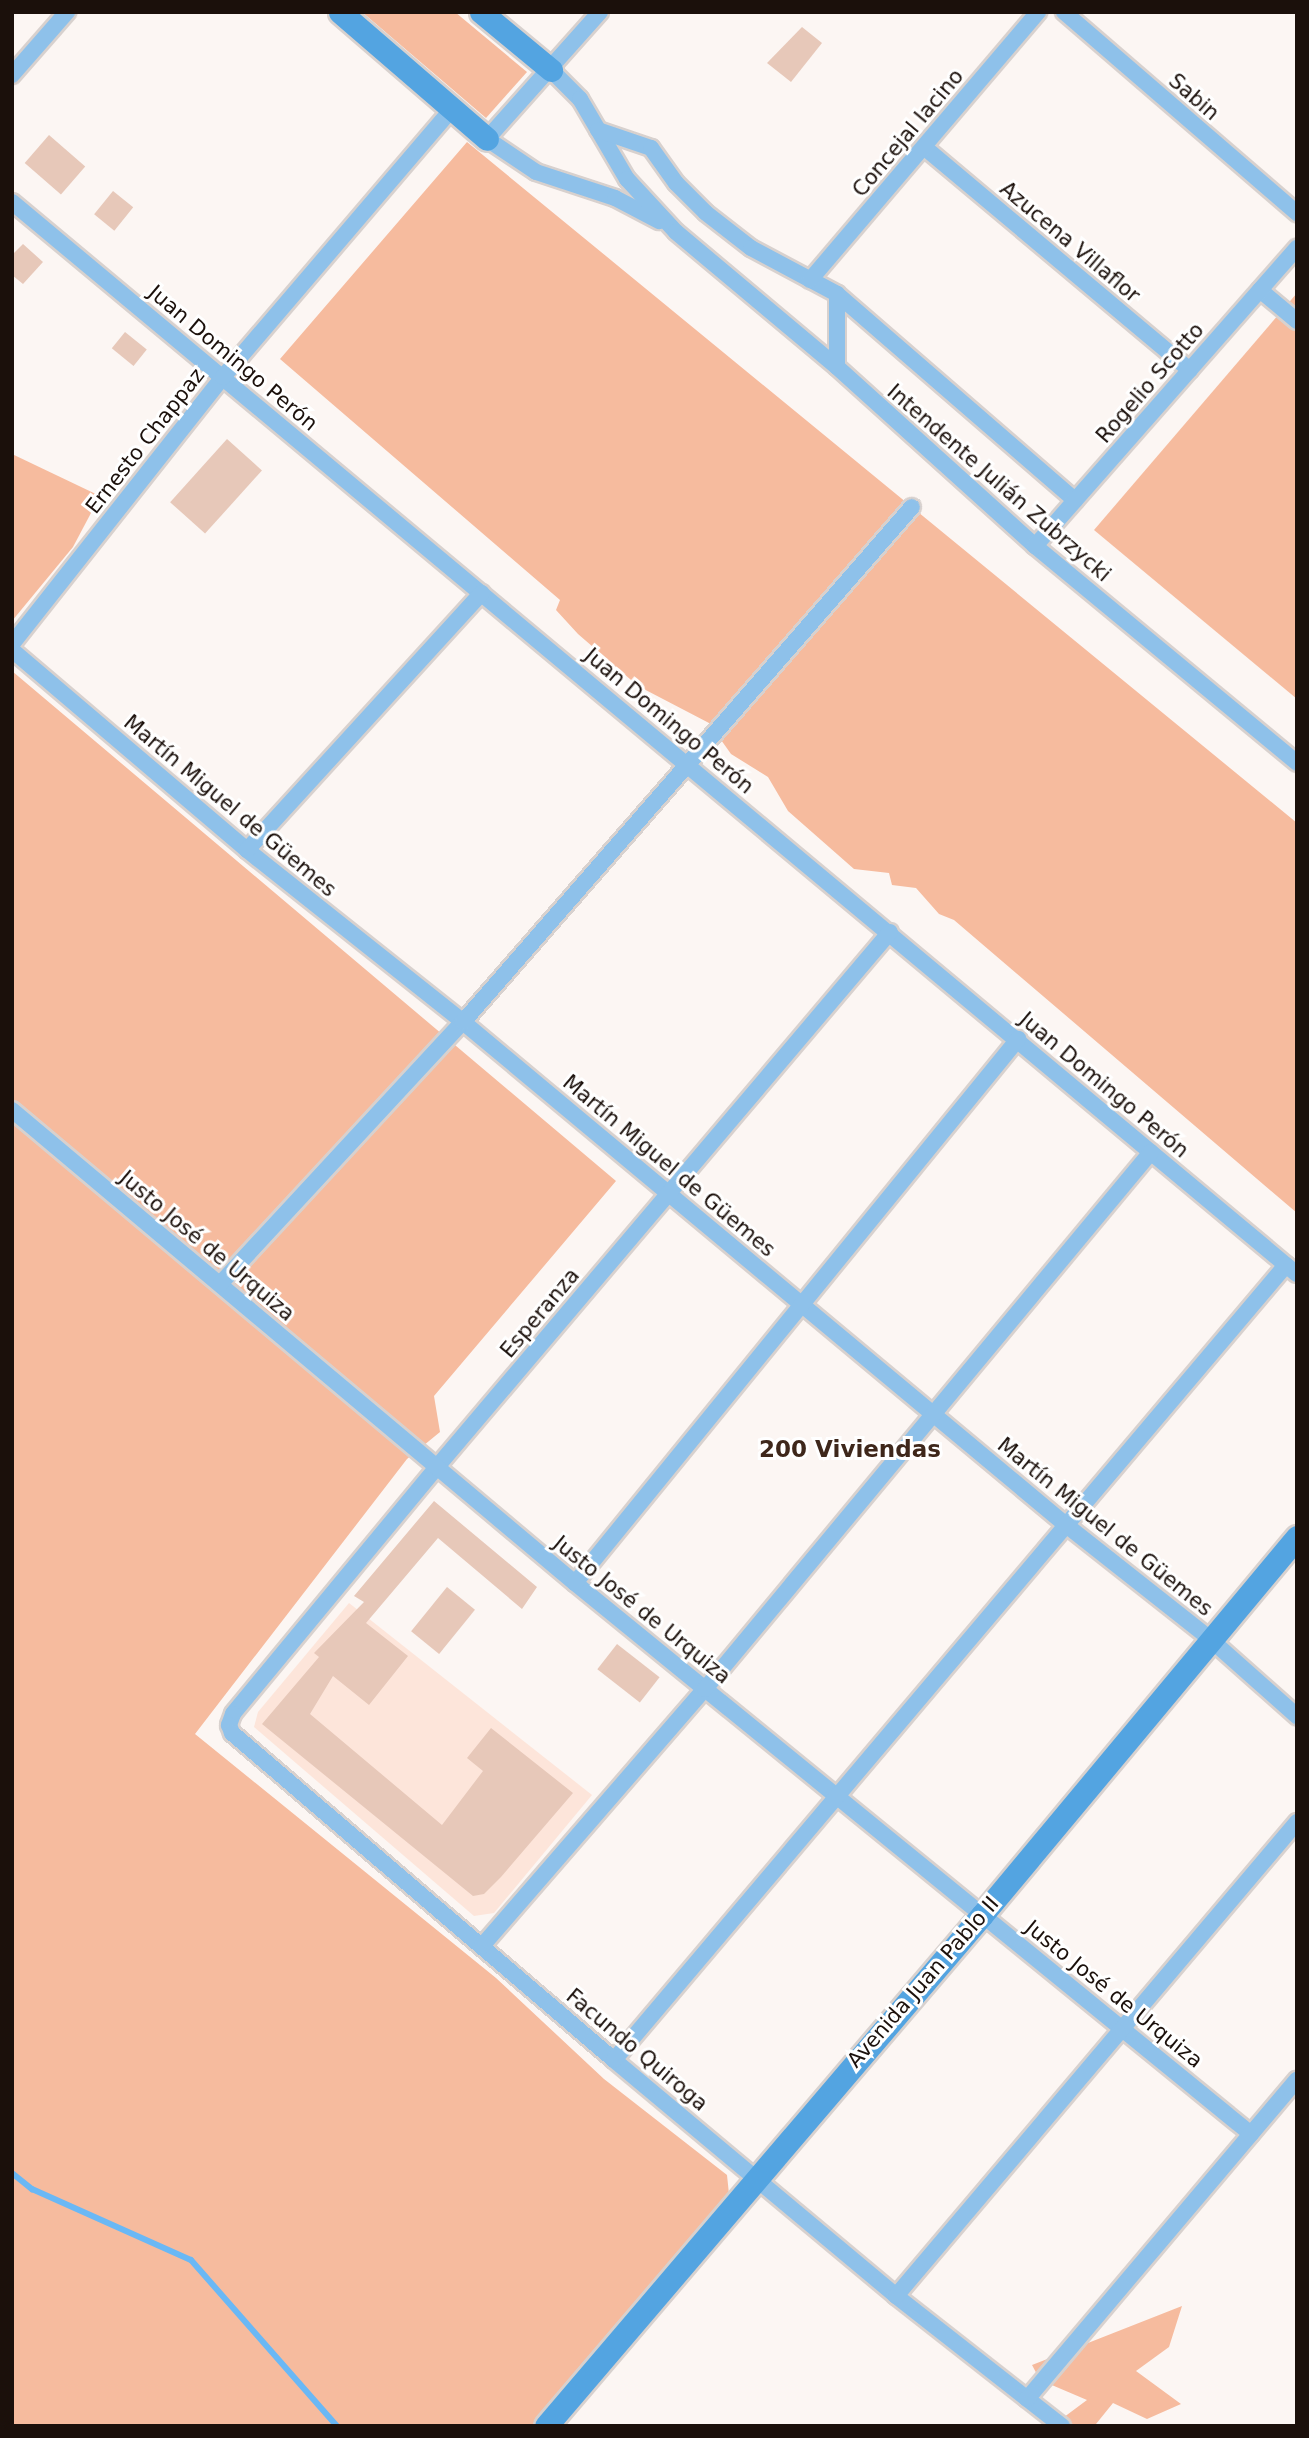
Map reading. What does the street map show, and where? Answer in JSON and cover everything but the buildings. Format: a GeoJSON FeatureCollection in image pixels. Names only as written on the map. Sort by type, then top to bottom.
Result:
{"type":"FeatureCollection","features":[{"type":"Feature","properties":{"kind":"street"},"geometry":{"type":"LineString","coordinates":[[12,75],[67,12]]}},
{"type":"Feature","properties":{"kind":"street"},"geometry":{"type":"LineString","coordinates":[[340,12],[488,139],[600,12]]}},
{"type":"Feature","properties":{"kind":"street"},"geometry":{"type":"LineString","coordinates":[[481,12],[551,70]]}},
{"type":"Feature","properties":{"kind":"street","name":"Concejal Iacino"},"geometry":{"type":"LineString","coordinates":[[810,280],[1038,12]]}},
{"type":"Feature","properties":{"kind":"street","name":"Sabin"},"geometry":{"type":"LineString","coordinates":[[1065,12],[1297,213]]}},
{"type":"Feature","properties":{"kind":"street","name":"Intendente Julián Zubrzycki"},"geometry":{"type":"LineString","coordinates":[[551,70],[580,99],[627,179],[677,232],[837,368],[1035,546],[1297,763]]}},
{"type":"Feature","properties":{"kind":"street","name":"Ernesto Chappaz"},"geometry":{"type":"LineString","coordinates":[[12,644],[223,377],[452,109]]}},
{"type":"Feature","properties":{"kind":"street"},"geometry":{"type":"LineString","coordinates":[[598,130],[651,148],[676,183],[706,213],[751,248],[837,294],[1076,500]]}},
{"type":"Feature","properties":{"kind":"street","name":"Intendente Julián Zubrzycki"},"geometry":{"type":"LineString","coordinates":[[488,139],[536,172],[615,198],[677,232]]}},
{"type":"Feature","properties":{"kind":"street","name":"Azucena Villaflor"},"geometry":{"type":"LineString","coordinates":[[924,146],[1190,370]]}},
{"type":"Feature","properties":{"kind":"street","name":"Juan Domingo Perón"},"geometry":{"type":"LineString","coordinates":[[12,202],[890,932],[1291,1270]]}},
{"type":"Feature","properties":{"kind":"street","name":"Rogelio Scotto"},"geometry":{"type":"LineString","coordinates":[[1035,546],[1297,248]]}},
{"type":"Feature","properties":{"kind":"street"},"geometry":{"type":"LineString","coordinates":[[1259,290],[1297,321]]}},
{"type":"Feature","properties":{"kind":"street"},"geometry":{"type":"LineString","coordinates":[[837,294],[837,368]]}},
{"type":"Feature","properties":{"kind":"street"},"geometry":{"type":"LineString","coordinates":[[220,1284],[463,1023],[912,507]]}},
{"type":"Feature","properties":{"kind":"street"},"geometry":{"type":"LineString","coordinates":[[247,850],[482,593]]}},
{"type":"Feature","properties":{"kind":"street","name":"Martín Miguel de Güemes"},"geometry":{"type":"LineString","coordinates":[[12,650],[247,850],[463,1023],[1066,1525],[1209,1638],[1297,1716]]}},
{"type":"Feature","properties":{"kind":"street","name":"Esperanza"},"geometry":{"type":"LineString","coordinates":[[229,1725],[233,1714],[437,1467],[890,932]]}},
{"type":"Feature","properties":{"kind":"street"},"geometry":{"type":"LineString","coordinates":[[575,1583],[804,1306],[1018,1040]]}},
{"type":"Feature","properties":{"kind":"street","name":"Justo José de Urquiza"},"geometry":{"type":"LineString","coordinates":[[12,1110],[575,1583],[1251,2134]]}},
{"type":"Feature","properties":{"kind":"street"},"geometry":{"type":"LineString","coordinates":[[482,1946],[705,1689],[1151,1152]]}},
{"type":"Feature","properties":{"kind":"street"},"geometry":{"type":"LineString","coordinates":[[614,2060],[1066,1525],[1291,1270]]}},
{"type":"Feature","properties":{"kind":"street","name":"Avenida Juan Pablo II"},"geometry":{"type":"LineString","coordinates":[[546,2426],[755,2176],[982,1915],[1209,1638],[1297,1536]]}},
{"type":"Feature","properties":{"kind":"street","name":"Facundo Quiroga"},"geometry":{"type":"LineString","coordinates":[[229,1725],[232,1733],[614,2060],[896,2296],[1062,2426]]}},
{"type":"Feature","properties":{"kind":"street"},"geometry":{"type":"LineString","coordinates":[[896,2296],[1297,1822]]}},
{"type":"Feature","properties":{"kind":"street"},"geometry":{"type":"LineString","coordinates":[[1027,2399],[1297,2080]]}},
{"type":"Feature","properties":{"kind":"shaded area"},"geometry":{"type":"Polygon","coordinates":[[[362,12],[455,12],[527,72],[486,118],[362,12]]]}},
{"type":"Feature","properties":{"kind":"shaded area"},"geometry":{"type":"Polygon","coordinates":[[[467,142],[1297,823],[1297,1213],[954,920],[939,914],[916,888],[892,885],[889,873],[854,869],[788,811],[768,777],[731,754],[709,723],[638,686],[578,634],[556,610],[560,600],[280,359],[467,142]]]}},
{"type":"Feature","properties":{"kind":"shaded area"},"geometry":{"type":"Polygon","coordinates":[[[1297,293],[1297,699],[1094,530],[1297,293]]]}},
{"type":"Feature","properties":{"kind":"shaded area"},"geometry":{"type":"Polygon","coordinates":[[[12,454],[100,496],[73,547],[12,621],[12,454]]]}},
{"type":"Feature","properties":{"kind":"shaded area"},"geometry":{"type":"Polygon","coordinates":[[[12,671],[616,1181],[434,1396],[440,1432],[407,1459],[195,1734],[496,1978],[604,2079],[727,2175],[729,2194],[532,2426],[12,2426],[12,671]]]}},
{"type":"Feature","properties":{"kind":"shaded area"},"geometry":{"type":"Polygon","coordinates":[[[349,1603],[592,1795],[494,1913],[474,1916],[254,1727],[258,1712],[349,1603]]]}},
{"type":"Feature","properties":{"kind":"shaded area"},"geometry":{"type":"Polygon","coordinates":[[[1182,2306],[1169,2347],[1136,2371],[1181,2404],[1147,2419],[1113,2403],[1096,2424],[1099,2426],[1052,2426],[1087,2400],[1040,2380],[1032,2365],[1182,2306]]]}},
{"type":"Feature","properties":{"kind":"waterway"},"geometry":{"type":"LineString","coordinates":[[12,2173],[32,2189],[191,2260],[337,2426]]}},
{"type":"Feature","properties":{"kind":"district","name":"200 Viviendas"},"geometry":{"type":"Point","coordinates":[850,1449]}}]}
